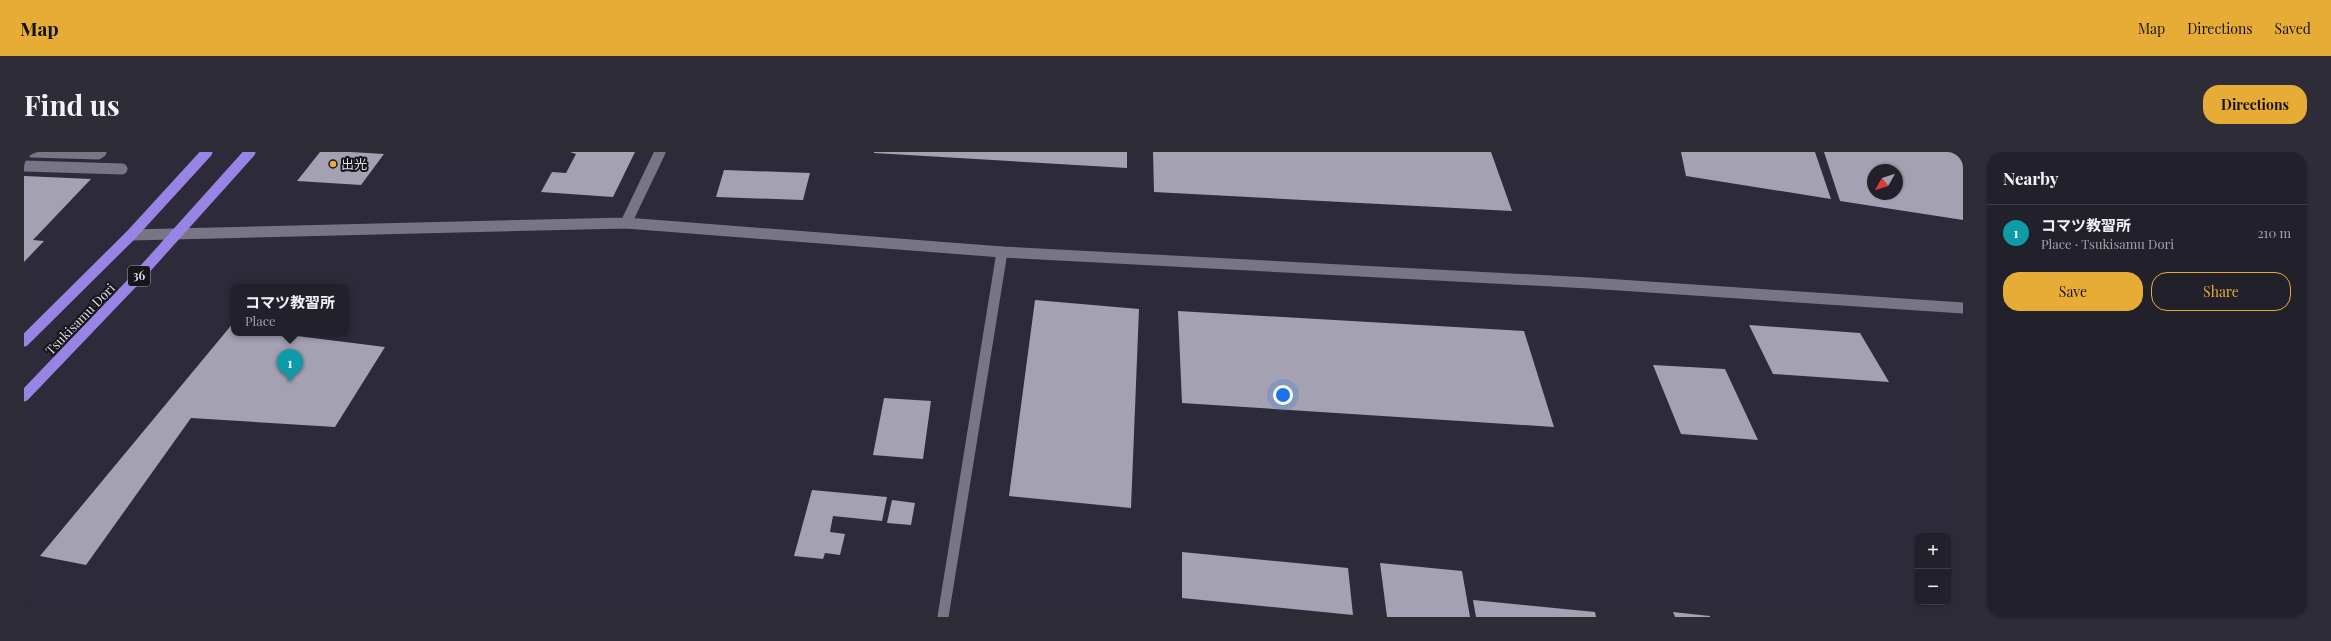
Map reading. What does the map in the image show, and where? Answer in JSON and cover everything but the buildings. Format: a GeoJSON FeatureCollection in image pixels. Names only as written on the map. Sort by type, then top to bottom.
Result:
{"type":"FeatureCollection","features":[{"type":"Feature","properties":{"kind":"highway","name":"Tsukisamu Dori"},"geometry":{"type":"LineString","coordinates":[[24,341],[130,236],[207,152]]}},
{"type":"Feature","properties":{"kind":"highway","name":"Tsukisamu Dori"},"geometry":{"type":"LineString","coordinates":[[25,394],[135,280],[250,152]]}},
{"type":"Feature","properties":{"kind":"street"},"geometry":{"type":"LineString","coordinates":[[32,152],[98,154],[101,152]]}},
{"type":"Feature","properties":{"kind":"street"},"geometry":{"type":"LineString","coordinates":[[626,223],[660,152]]}},
{"type":"Feature","properties":{"kind":"street"},"geometry":{"type":"LineString","coordinates":[[24,166],[122,169]]}},
{"type":"Feature","properties":{"kind":"street"},"geometry":{"type":"LineString","coordinates":[[130,236],[626,223],[1002,252],[1589,284],[1963,308]]}},
{"type":"Feature","properties":{"kind":"street"},"geometry":{"type":"LineString","coordinates":[[943,617],[1002,252]]}},
{"type":"Feature","properties":{"kind":"place","name":"出光"},"geometry":{"type":"Point","coordinates":[333,164]}},
{"type":"Feature","properties":{"kind":"place","name":"コマツ教習所"},"geometry":{"type":"Point","coordinates":[290,382]}}]}
